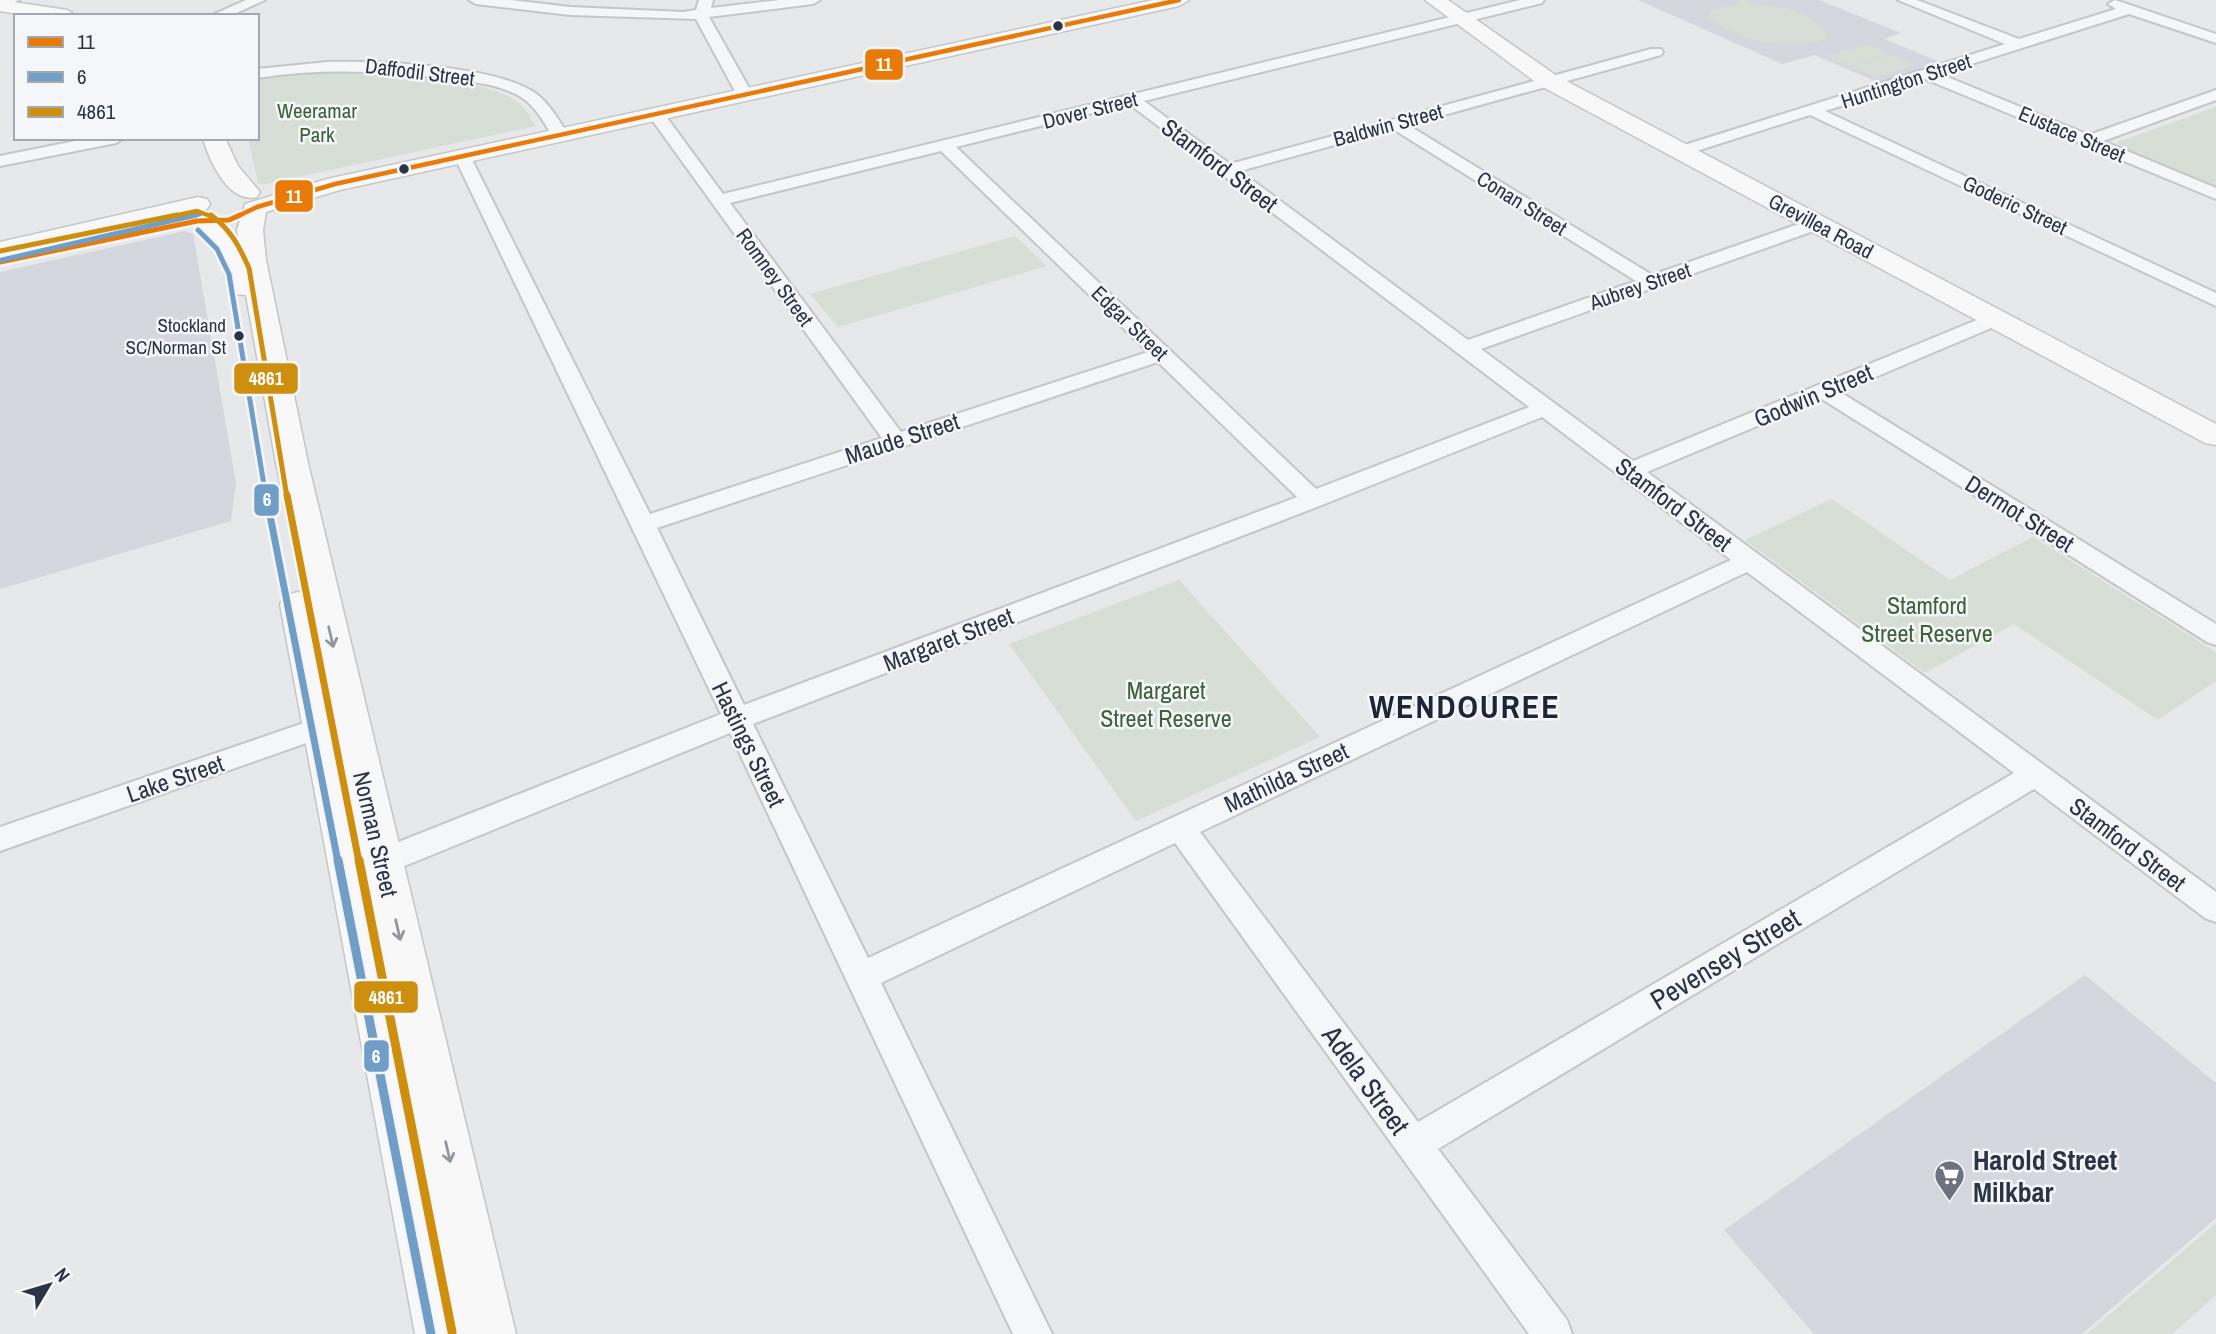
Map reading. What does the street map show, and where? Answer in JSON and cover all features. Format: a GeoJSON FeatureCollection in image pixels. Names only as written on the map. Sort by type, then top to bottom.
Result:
{"type":"FeatureCollection","features":[{"type":"Feature","properties":{"kind":"main road"},"geometry":{"type":"LineString","coordinates":[[0,250],[201,212],[225,221],[252,200],[1179,0]]}},
{"type":"Feature","properties":{"kind":"main road","name":"Grevillea Road"},"geometry":{"type":"LineString","coordinates":[[1435,0],[1549,81],[2215,434]]}},
{"type":"Feature","properties":{"kind":"main road"},"geometry":{"type":"LineString","coordinates":[[0,5],[54,14]]}},
{"type":"Feature","properties":{"kind":"main road"},"geometry":{"type":"LineString","coordinates":[[215,146],[234,178],[252,200]]}},
{"type":"Feature","properties":{"kind":"main road"},"geometry":{"type":"LineString","coordinates":[[201,212],[215,146]]}},
{"type":"Feature","properties":{"kind":"main road","name":"Norman Street"},"geometry":{"type":"LineString","coordinates":[[252,200],[250,230],[253,260],[286,488],[367,868],[489,1334]]}},
{"type":"Feature","properties":{"kind":"main road"},"geometry":{"type":"LineString","coordinates":[[0,262],[201,212]]}},
{"type":"Feature","properties":{"kind":"main road","name":"Norman Street"},"geometry":{"type":"LineString","coordinates":[[201,212],[230,247],[239,271],[264,434],[286,488]]}},
{"type":"Feature","properties":{"kind":"main road","name":"Norman Street"},"geometry":{"type":"LineString","coordinates":[[367,868],[442,1334]]}},
{"type":"Feature","properties":{"kind":"street"},"geometry":{"type":"LineString","coordinates":[[0,5],[12,0]]}},
{"type":"Feature","properties":{"kind":"street"},"geometry":{"type":"LineString","coordinates":[[222,14],[258,0]]}},
{"type":"Feature","properties":{"kind":"street"},"geometry":{"type":"LineString","coordinates":[[476,0],[570,11],[702,15],[813,0]]}},
{"type":"Feature","properties":{"kind":"street"},"geometry":{"type":"LineString","coordinates":[[706,0],[702,15],[704,23],[745,95]]}},
{"type":"Feature","properties":{"kind":"street","name":"Dover Street"},"geometry":{"type":"LineString","coordinates":[[719,200],[1537,0]]}},
{"type":"Feature","properties":{"kind":"street"},"geometry":{"type":"LineString","coordinates":[[1905,0],[2018,44]]}},
{"type":"Feature","properties":{"kind":"street"},"geometry":{"type":"LineString","coordinates":[[2103,0],[2216,39]]}},
{"type":"Feature","properties":{"kind":"street","name":"Huntington Street"},"geometry":{"type":"LineString","coordinates":[[1681,150],[1929,75],[2130,9]]}},
{"type":"Feature","properties":{"kind":"street"},"geometry":{"type":"LineString","coordinates":[[1549,81],[1656,52]]}},
{"type":"Feature","properties":{"kind":"street","name":"Daffodil Street"},"geometry":{"type":"LineString","coordinates":[[259,74],[312,66],[366,65],[488,80],[506,85],[534,100],[560,135]]}},
{"type":"Feature","properties":{"kind":"street","name":"Eustace Street"},"geometry":{"type":"LineString","coordinates":[[1929,75],[2216,194]]}},
{"type":"Feature","properties":{"kind":"street","name":"Baldwin Street"},"geometry":{"type":"LineString","coordinates":[[1226,170],[1549,81]]}},
{"type":"Feature","properties":{"kind":"street"},"geometry":{"type":"LineString","coordinates":[[2088,141],[2216,94]]}},
{"type":"Feature","properties":{"kind":"street","name":"Stamford Street"},"geometry":{"type":"LineString","coordinates":[[1132,99],[2216,909]]}},
{"type":"Feature","properties":{"kind":"street","name":"Goderic Street"},"geometry":{"type":"LineString","coordinates":[[1813,111],[2216,300]]}},
{"type":"Feature","properties":{"kind":"street","name":"Romney Street"},"geometry":{"type":"LineString","coordinates":[[656,114],[895,440]]}},
{"type":"Feature","properties":{"kind":"street","name":"Conan Street"},"geometry":{"type":"LineString","coordinates":[[1394,123],[1650,282]]}},
{"type":"Feature","properties":{"kind":"street"},"geometry":{"type":"LineString","coordinates":[[0,161],[107,140]]}},
{"type":"Feature","properties":{"kind":"street","name":"Edgar Street"},"geometry":{"type":"LineString","coordinates":[[945,145],[1314,500]]}},
{"type":"Feature","properties":{"kind":"street","name":"Hastings Street"},"geometry":{"type":"LineString","coordinates":[[462,156],[1034,1334]]}},
{"type":"Feature","properties":{"kind":"street","name":"Aubrey Street"},"geometry":{"type":"LineString","coordinates":[[1465,348],[1816,224]]}},
{"type":"Feature","properties":{"kind":"street","name":"Godwin Street"},"geometry":{"type":"LineString","coordinates":[[1630,471],[1996,319]]}},
{"type":"Feature","properties":{"kind":"street","name":"Maude Street"},"geometry":{"type":"LineString","coordinates":[[643,524],[1162,354]]}},
{"type":"Feature","properties":{"kind":"street","name":"Dermot Street"},"geometry":{"type":"LineString","coordinates":[[1824,391],[2216,636]]}},
{"type":"Feature","properties":{"kind":"street","name":"Margaret Street"},"geometry":{"type":"LineString","coordinates":[[367,868],[737,720],[1314,500],[1546,408]]}},
{"type":"Feature","properties":{"kind":"street","name":"Mathilda Street"},"geometry":{"type":"LineString","coordinates":[[861,977],[1749,561]]}},
{"type":"Feature","properties":{"kind":"street","name":"Lake Street"},"geometry":{"type":"LineString","coordinates":[[0,838],[336,722]]}},
{"type":"Feature","properties":{"kind":"street","name":"Pevensey Street"},"geometry":{"type":"LineString","coordinates":[[1413,1144],[2036,774]]}},
{"type":"Feature","properties":{"kind":"street","name":"Adela Street"},"geometry":{"type":"LineString","coordinates":[[1179,826],[1553,1334]]}},
{"type":"Feature","properties":{"kind":"shaded area"},"geometry":{"type":"Polygon","coordinates":[[[1638,0],[1819,0],[1901,33],[1884,39],[1943,63],[1879,83],[1815,55],[1782,64],[1638,0]]]}},
{"type":"Feature","properties":{"kind":"shaded area"},"geometry":{"type":"Polygon","coordinates":[[[185,231],[193,234],[236,483],[231,521],[0,589],[0,272],[185,231]]]}},
{"type":"Feature","properties":{"kind":"shaded area"},"geometry":{"type":"Polygon","coordinates":[[[2085,975],[2216,1083],[2216,1218],[2082,1334],[1814,1334],[1724,1230],[2085,975]]]}},
{"type":"Feature","properties":{"kind":"green space"},"geometry":{"type":"Polygon","coordinates":[[[1735,0],[1749,0],[1748,2],[1794,11],[1815,21],[1829,38],[1798,44],[1767,42],[1736,33],[1708,19],[1710,11],[1740,3],[1735,0]]]}},
{"type":"Feature","properties":{"kind":"green space"},"geometry":{"type":"Polygon","coordinates":[[[1867,44],[1890,54],[1849,66],[1826,56],[1867,44]]]}},
{"type":"Feature","properties":{"kind":"green space"},"geometry":{"type":"Polygon","coordinates":[[[1892,55],[1916,65],[1876,77],[1852,67],[1892,55]]]}},
{"type":"Feature","properties":{"kind":"green space","name":"Weeramar Park"},"geometry":{"type":"Polygon","coordinates":[[[329,71],[372,72],[453,81],[478,86],[516,101],[536,126],[265,184],[258,183],[248,140],[259,140],[259,79],[329,71]]]}},
{"type":"Feature","properties":{"kind":"green space"},"geometry":{"type":"Polygon","coordinates":[[[2216,107],[2216,187],[2120,147],[2118,142],[2216,107]]]}},
{"type":"Feature","properties":{"kind":"green space"},"geometry":{"type":"Polygon","coordinates":[[[1015,236],[1047,266],[838,327],[810,294],[1015,236]]]}},
{"type":"Feature","properties":{"kind":"green space","name":"Stamford Street Reserve"},"geometry":{"type":"Polygon","coordinates":[[[1832,499],[1950,580],[2033,537],[2216,652],[2216,681],[2158,720],[2014,624],[1925,673],[1745,540],[1832,499]]]}},
{"type":"Feature","properties":{"kind":"green space","name":"Margaret Street Reserve"},"geometry":{"type":"Polygon","coordinates":[[[1179,580],[1320,737],[1136,821],[1009,644],[1179,580]]]}},
{"type":"Feature","properties":{"kind":"green space"},"geometry":{"type":"Polygon","coordinates":[[[2216,1223],[2216,1295],[2172,1334],[2087,1334],[2216,1223]]]}},
{"type":"Feature","properties":{"kind":"transit line","name":"11"},"geometry":{"type":"LineString","coordinates":[[0,262],[197,221],[229,220],[257,207],[335,184],[1179,0]]}},
{"type":"Feature","properties":{"kind":"transit line","name":"4861"},"geometry":{"type":"LineString","coordinates":[[0,251],[197,211],[211,215],[226,226],[238,243],[249,268],[274,432],[452,1332]]}},
{"type":"Feature","properties":{"kind":"transit line","name":"6"},"geometry":{"type":"LineString","coordinates":[[2,260],[200,214]]}},
{"type":"Feature","properties":{"kind":"transit line","name":"6"},"geometry":{"type":"LineString","coordinates":[[198,230],[217,249],[229,274],[254,436],[431,1334]]}},
{"type":"Feature","properties":{"kind":"place","name":"Stockland SC/Norman St"},"geometry":{"type":"Point","coordinates":[239,336]}},
{"type":"Feature","properties":{"kind":"place","name":"Harold Street Milkbar"},"geometry":{"type":"Point","coordinates":[1950,1203]}},
{"type":"Feature","properties":{"kind":"district","name":"WENDOUREE"},"geometry":{"type":"Point","coordinates":[1465,706]}}]}
